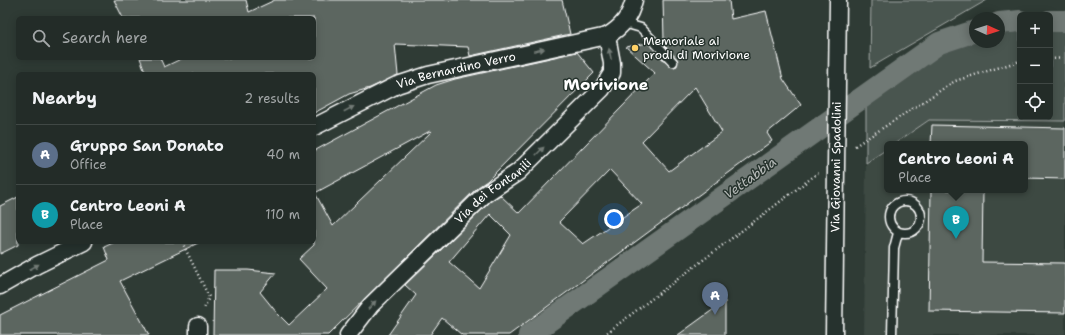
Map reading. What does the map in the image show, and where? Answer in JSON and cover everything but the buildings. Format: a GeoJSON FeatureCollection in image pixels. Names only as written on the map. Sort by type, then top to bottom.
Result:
{"type":"FeatureCollection","features":[{"type":"Feature","properties":{"kind":"street"},"geometry":{"type":"LineString","coordinates":[[607,36],[624,23],[632,10],[634,0]]}},
{"type":"Feature","properties":{"kind":"street","name":"Via Giovanni Spadolini"},"geometry":{"type":"LineString","coordinates":[[834,335],[838,0]]}},
{"type":"Feature","properties":{"kind":"street","name":"Via Bernardino Verro"},"geometry":{"type":"LineString","coordinates":[[316,126],[397,85],[428,75],[607,36]]}},
{"type":"Feature","properties":{"kind":"street","name":"Via dei Fontanili"},"geometry":{"type":"LineString","coordinates":[[348,335],[372,304],[485,194],[518,172],[602,89],[612,73],[612,63],[607,36]]}},
{"type":"Feature","properties":{"kind":"street"},"geometry":{"type":"LineString","coordinates":[[0,286],[37,265],[80,244]]}},
{"type":"Feature","properties":{"kind":"lane"},"geometry":{"type":"LineString","coordinates":[[624,23],[641,28],[673,62]]}},
{"type":"Feature","properties":{"kind":"lane"},"geometry":{"type":"LineString","coordinates":[[905,201],[911,202],[919,209],[921,219],[920,224],[908,234],[898,233],[890,225],[888,214],[894,204],[905,201]]}},
{"type":"Feature","properties":{"kind":"lane"},"geometry":{"type":"LineString","coordinates":[[892,335],[894,248],[898,233]]}},
{"type":"Feature","properties":{"kind":"path"},"geometry":{"type":"LineString","coordinates":[[1053,59],[1065,58]]}},
{"type":"Feature","properties":{"kind":"path"},"geometry":{"type":"LineString","coordinates":[[855,146],[955,81],[1017,62]]}},
{"type":"Feature","properties":{"kind":"path"},"geometry":{"type":"LineString","coordinates":[[604,335],[821,170]]}},
{"type":"Feature","properties":{"kind":"path"},"geometry":{"type":"LineString","coordinates":[[183,244],[209,297],[198,331]]}},
{"type":"Feature","properties":{"kind":"shaded area"},"geometry":{"type":"Polygon","coordinates":[[[871,0],[987,0],[870,68],[871,0]]]}},
{"type":"Feature","properties":{"kind":"shaded area"},"geometry":{"type":"Polygon","coordinates":[[[1053,30],[1065,30],[1065,121],[929,120],[898,141],[884,141],[884,151],[866,163],[866,106],[931,59],[960,44],[969,41],[969,48],[1005,48],[1005,32],[1017,31],[1017,120],[1053,120],[1053,30]]]}},
{"type":"Feature","properties":{"kind":"shaded area"},"geometry":{"type":"Polygon","coordinates":[[[929,120],[1065,121],[1065,335],[864,335],[866,163],[884,151],[884,193],[1028,193],[1028,141],[898,141],[929,120]]]}},
{"type":"Feature","properties":{"kind":"waterway","name":"Vettabbia"},"geometry":{"type":"LineString","coordinates":[[1005,22],[1017,21]]}},
{"type":"Feature","properties":{"kind":"waterway","name":"Vettabbia"},"geometry":{"type":"LineString","coordinates":[[1053,21],[1065,21]]}},
{"type":"Feature","properties":{"kind":"waterway","name":"Vettabbia"},"geometry":{"type":"LineString","coordinates":[[529,335],[939,43],[969,33]]}},
{"type":"Feature","properties":{"kind":"place","name":"Memoriale ai prodi di Morivione"},"geometry":{"type":"Point","coordinates":[635,48]}},
{"type":"Feature","properties":{"kind":"place","name":"Centro Leoni A"},"geometry":{"type":"Point","coordinates":[956,239]}},
{"type":"Feature","properties":{"kind":"place","name":"Gruppo San Donato"},"geometry":{"type":"Point","coordinates":[715,315]}},
{"type":"Feature","properties":{"kind":"district","name":"Morivione"},"geometry":{"type":"Point","coordinates":[606,84]}}]}
